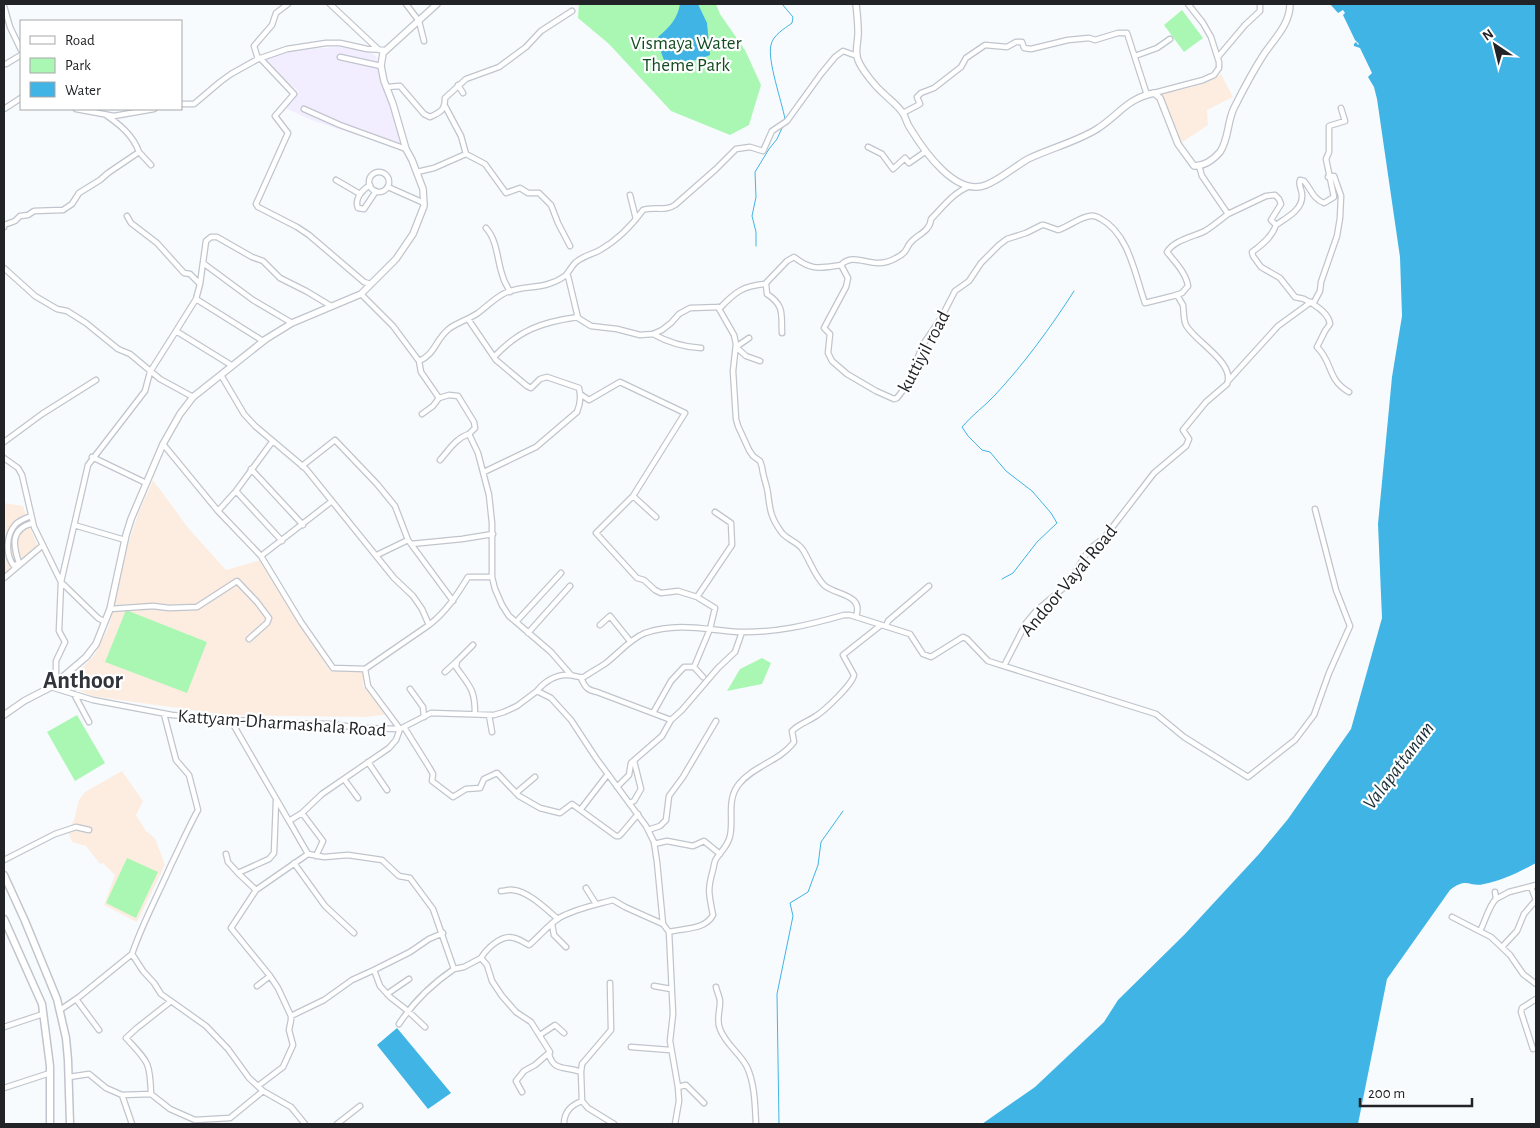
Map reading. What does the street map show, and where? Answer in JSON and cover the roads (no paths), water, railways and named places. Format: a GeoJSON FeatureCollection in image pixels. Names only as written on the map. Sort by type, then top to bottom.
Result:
{"type":"FeatureCollection","features":[{"type":"Feature","properties":{"kind":"highway"},"geometry":{"type":"LineString","coordinates":[[4,876],[58,999],[66,1038],[70,1124]]}},
{"type":"Feature","properties":{"kind":"highway"},"geometry":{"type":"LineString","coordinates":[[4,919],[42,1004],[50,1073],[50,1124]]}},
{"type":"Feature","properties":{"kind":"main road"},"geometry":{"type":"LineString","coordinates":[[4,715],[24,701],[51,687],[86,657],[96,644],[110,609],[131,519],[162,444],[193,397],[263,341],[292,323],[361,294],[406,247],[420,219],[424,203],[423,189],[406,149],[381,66],[383,50],[419,21],[436,4]]}},
{"type":"Feature","properties":{"kind":"main road"},"geometry":{"type":"LineString","coordinates":[[856,4],[859,32],[858,60],[876,86],[904,113],[909,127],[929,155],[952,178],[968,187],[987,185],[1027,160],[1091,132],[1128,104],[1154,93],[1160,98],[1178,144],[1194,166],[1207,163],[1214,158],[1225,144],[1231,114],[1263,57],[1283,28],[1290,12],[1290,4]]}},
{"type":"Feature","properties":{"kind":"street"},"geometry":{"type":"LineString","coordinates":[[288,4],[276,13],[272,25],[254,46],[259,58],[294,94],[275,116],[288,133],[256,204],[258,207],[309,235],[364,282],[371,284]]}},
{"type":"Feature","properties":{"kind":"street"},"geometry":{"type":"LineString","coordinates":[[330,4],[383,50]]}},
{"type":"Feature","properties":{"kind":"street"},"geometry":{"type":"LineString","coordinates":[[406,4],[419,21],[424,40]]}},
{"type":"Feature","properties":{"kind":"street"},"geometry":{"type":"LineString","coordinates":[[1154,93],[1214,76],[1219,68],[1218,57],[1207,30],[1188,4]]}},
{"type":"Feature","properties":{"kind":"street"},"geometry":{"type":"LineString","coordinates":[[1218,57],[1260,11],[1260,4]]}},
{"type":"Feature","properties":{"kind":"street"},"geometry":{"type":"LineString","coordinates":[[4,6],[10,27],[20,48]]}},
{"type":"Feature","properties":{"kind":"street"},"geometry":{"type":"LineString","coordinates":[[570,246],[558,223],[552,205],[539,193],[528,193],[520,188],[506,193],[485,164],[466,154],[461,136],[445,106],[445,98],[466,79],[499,67],[526,47],[541,31],[572,11]]}},
{"type":"Feature","properties":{"kind":"street"},"geometry":{"type":"LineString","coordinates":[[904,113],[920,104],[917,97],[921,93],[934,88],[961,66],[966,58],[984,45],[1007,47],[1016,42],[1022,42],[1024,48],[1031,49],[1068,40],[1089,38],[1095,40],[1118,33],[1127,33],[1147,95]]}},
{"type":"Feature","properties":{"kind":"street"},"geometry":{"type":"LineString","coordinates":[[1135,56],[1157,48],[1170,39]]}},
{"type":"Feature","properties":{"kind":"street"},"geometry":{"type":"LineString","coordinates":[[182,104],[194,104],[220,82],[259,58],[287,49],[326,43],[340,43],[383,50]]}},
{"type":"Feature","properties":{"kind":"street"},"geometry":{"type":"LineString","coordinates":[[419,361],[429,357],[439,339],[451,328],[468,319],[503,294],[518,289],[542,287],[556,282],[565,276],[575,263],[588,254],[595,253],[608,245],[643,210],[654,208],[668,209],[674,205],[736,149],[750,147],[763,151],[772,131],[787,121],[835,57],[843,51],[857,56]]}},
{"type":"Feature","properties":{"kind":"street"},"geometry":{"type":"LineString","coordinates":[[6,64],[20,57]]}},
{"type":"Feature","properties":{"kind":"street"},"geometry":{"type":"LineString","coordinates":[[340,57],[381,66]]}},
{"type":"Feature","properties":{"kind":"street"},"geometry":{"type":"LineString","coordinates":[[458,85],[464,93]]}},
{"type":"Feature","properties":{"kind":"street"},"geometry":{"type":"LineString","coordinates":[[387,87],[400,86],[424,114],[430,116],[440,113],[445,106]]}},
{"type":"Feature","properties":{"kind":"street"},"geometry":{"type":"LineString","coordinates":[[4,108],[20,99]]}},
{"type":"Feature","properties":{"kind":"street"},"geometry":{"type":"LineString","coordinates":[[1341,108],[1345,121],[1329,126],[1329,152],[1326,159],[1328,177],[1334,197],[1324,203],[1320,202],[1314,198],[1304,180],[1300,180],[1302,196],[1298,208],[1276,225],[1274,231],[1264,243],[1252,252],[1262,268],[1280,278],[1295,297],[1312,303],[1325,313],[1330,324],[1324,330],[1317,347],[1327,359],[1335,382],[1349,392]]}},
{"type":"Feature","properties":{"kind":"street"},"geometry":{"type":"LineString","coordinates":[[304,109],[340,125],[406,149]]}},
{"type":"Feature","properties":{"kind":"street"},"geometry":{"type":"LineString","coordinates":[[81,110],[114,116],[149,110]]}},
{"type":"Feature","properties":{"kind":"street"},"geometry":{"type":"LineString","coordinates":[[106,115],[126,131],[150,165]]}},
{"type":"Feature","properties":{"kind":"street"},"geometry":{"type":"LineString","coordinates":[[868,147],[882,154],[893,168],[904,158],[909,163],[925,152],[929,155]]}},
{"type":"Feature","properties":{"kind":"street"},"geometry":{"type":"LineString","coordinates":[[4,227],[4,225],[15,221],[20,216],[28,215],[34,211],[63,210],[72,204],[79,193],[139,152]]}},
{"type":"Feature","properties":{"kind":"street"},"geometry":{"type":"LineString","coordinates":[[417,172],[434,168],[466,154]]}},
{"type":"Feature","properties":{"kind":"street"},"geometry":{"type":"LineString","coordinates":[[1199,166],[1202,176],[1228,214]]}},
{"type":"Feature","properties":{"kind":"street"},"geometry":{"type":"LineString","coordinates":[[378,172],[388,179],[388,187],[383,191],[376,192],[366,207],[360,210],[356,205],[360,194],[370,185],[372,176],[378,172]]}},
{"type":"Feature","properties":{"kind":"street"},"geometry":{"type":"LineString","coordinates":[[1229,380],[1278,326],[1312,303],[1320,291],[1337,236],[1341,210],[1341,196],[1334,176],[1328,177]]}},
{"type":"Feature","properties":{"kind":"street"},"geometry":{"type":"LineString","coordinates":[[336,180],[360,194]]}},
{"type":"Feature","properties":{"kind":"street"},"geometry":{"type":"LineString","coordinates":[[370,185],[376,192]]}},
{"type":"Feature","properties":{"kind":"street"},"geometry":{"type":"LineString","coordinates":[[388,187],[424,203]]}},
{"type":"Feature","properties":{"kind":"street"},"geometry":{"type":"LineString","coordinates":[[565,276],[568,276],[578,317],[591,326],[617,329],[640,335],[652,334],[662,330],[678,314],[690,308],[702,306],[718,307],[739,290],[754,285],[766,284],[787,261],[794,257],[807,266],[812,267],[841,266],[843,263],[855,259],[877,263],[888,262],[906,251],[910,242],[925,232],[931,224],[931,218],[963,189],[968,187]]}},
{"type":"Feature","properties":{"kind":"street"},"geometry":{"type":"LineString","coordinates":[[1229,380],[1228,374],[1211,349],[1192,333],[1186,324],[1182,304],[1177,295],[1182,293],[1188,286],[1188,283],[1167,252],[1176,243],[1206,230],[1228,214],[1266,196],[1275,195],[1281,204],[1271,220],[1276,225]]}},
{"type":"Feature","properties":{"kind":"street"},"geometry":{"type":"LineString","coordinates":[[630,196],[636,219]]}},
{"type":"Feature","properties":{"kind":"street"},"geometry":{"type":"LineString","coordinates":[[127,216],[131,223],[157,242],[184,272],[190,274],[200,284]]}},
{"type":"Feature","properties":{"kind":"street","name":"kuttiyil road"},"geometry":{"type":"LineString","coordinates":[[841,266],[848,278],[846,287],[824,328],[830,334],[828,353],[832,361],[847,374],[894,399],[904,392],[910,381],[922,346],[955,292],[969,281],[980,263],[1006,239],[1026,233],[1044,224],[1058,230],[1091,216],[1109,223],[1122,237],[1128,250],[1145,303],[1177,295]]}},
{"type":"Feature","properties":{"kind":"street"},"geometry":{"type":"LineString","coordinates":[[486,228],[490,232],[500,261],[502,277],[510,292]]}},
{"type":"Feature","properties":{"kind":"street"},"geometry":{"type":"LineString","coordinates":[[60,679],[56,678],[56,660],[65,642],[59,631],[61,582],[88,464],[145,391],[150,372],[196,299],[206,241],[210,237],[216,237],[263,261],[280,278],[331,306]]}},
{"type":"Feature","properties":{"kind":"street"},"geometry":{"type":"LineString","coordinates":[[202,263],[253,300],[292,323]]}},
{"type":"Feature","properties":{"kind":"street"},"geometry":{"type":"LineString","coordinates":[[4,268],[35,296],[57,308],[67,311],[86,323],[118,349],[130,354],[150,372],[193,397]]}},
{"type":"Feature","properties":{"kind":"street"},"geometry":{"type":"LineString","coordinates":[[766,284],[767,294],[777,300],[780,305],[782,333]]}},
{"type":"Feature","properties":{"kind":"street"},"geometry":{"type":"LineString","coordinates":[[361,294],[393,326],[419,361],[421,372],[439,398]]}},
{"type":"Feature","properties":{"kind":"street"},"geometry":{"type":"LineString","coordinates":[[196,299],[263,341]]}},
{"type":"Feature","properties":{"kind":"street"},"geometry":{"type":"LineString","coordinates":[[718,307],[734,335],[736,346],[733,371],[736,390],[736,418],[749,450],[760,461],[772,517],[787,538],[802,548],[824,585],[848,595],[855,601],[858,608],[856,616]]}},
{"type":"Feature","properties":{"kind":"street"},"geometry":{"type":"LineString","coordinates":[[494,357],[510,341],[534,327],[578,317]]}},
{"type":"Feature","properties":{"kind":"street"},"geometry":{"type":"LineString","coordinates":[[468,319],[503,367],[531,388],[540,379],[552,377],[579,388],[580,394],[580,406],[577,412],[536,447],[484,472]]}},
{"type":"Feature","properties":{"kind":"street"},"geometry":{"type":"LineString","coordinates":[[176,331],[231,365]]}},
{"type":"Feature","properties":{"kind":"street"},"geometry":{"type":"LineString","coordinates":[[652,334],[669,343],[701,348]]}},
{"type":"Feature","properties":{"kind":"street"},"geometry":{"type":"LineString","coordinates":[[736,346],[749,338]]}},
{"type":"Feature","properties":{"kind":"street"},"geometry":{"type":"LineString","coordinates":[[736,346],[746,356],[760,361]]}},
{"type":"Feature","properties":{"kind":"street"},"geometry":{"type":"LineString","coordinates":[[221,375],[244,414],[272,442],[302,466],[394,578],[413,596],[422,609],[428,624]]}},
{"type":"Feature","properties":{"kind":"street"},"geometry":{"type":"LineString","coordinates":[[4,442],[42,414],[96,380]]}},
{"type":"Feature","properties":{"kind":"street","name":"Andoor Vayal Road"},"geometry":{"type":"LineString","coordinates":[[1004,666],[1026,623],[1036,611],[1067,585],[1084,556],[1104,538],[1154,473],[1186,446],[1189,439],[1183,430],[1200,408],[1223,388],[1229,380]]}},
{"type":"Feature","properties":{"kind":"street"},"geometry":{"type":"LineString","coordinates":[[580,394],[589,400],[620,382],[685,413],[633,496],[596,533],[637,578],[644,580],[655,590],[661,593],[678,591],[697,597],[715,608],[710,629],[694,667]]}},
{"type":"Feature","properties":{"kind":"street"},"geometry":{"type":"LineString","coordinates":[[422,414],[433,406],[439,398],[449,395],[458,396],[474,422],[476,428],[456,441],[440,460]]}},
{"type":"Feature","properties":{"kind":"street"},"geometry":{"type":"LineString","coordinates":[[469,434],[478,453],[489,495],[492,534],[492,577],[495,589],[502,605],[516,622],[551,652],[571,675],[581,678],[604,665],[630,641],[645,634],[674,626],[742,632],[775,631],[844,614],[856,616],[910,634],[923,654],[927,656],[934,656],[963,637],[988,661],[1156,714],[1184,737],[1248,777],[1295,740],[1314,715],[1329,673],[1350,626],[1336,590],[1315,509]]}},
{"type":"Feature","properties":{"kind":"street"},"geometry":{"type":"LineString","coordinates":[[302,466],[335,440],[395,506],[409,542],[452,601]]}},
{"type":"Feature","properties":{"kind":"street"},"geometry":{"type":"LineString","coordinates":[[218,510],[236,491],[272,442]]}},
{"type":"Feature","properties":{"kind":"street"},"geometry":{"type":"LineString","coordinates":[[162,444],[218,510],[261,556],[301,622],[333,668],[365,669],[436,620],[468,577],[492,577]]}},
{"type":"Feature","properties":{"kind":"street"},"geometry":{"type":"LineString","coordinates":[[92,457],[146,483]]}},
{"type":"Feature","properties":{"kind":"street"},"geometry":{"type":"LineString","coordinates":[[4,458],[18,468],[22,475],[33,523],[61,582],[98,618],[105,622]]}},
{"type":"Feature","properties":{"kind":"street"},"geometry":{"type":"LineString","coordinates":[[251,469],[303,525]]}},
{"type":"Feature","properties":{"kind":"street"},"geometry":{"type":"LineString","coordinates":[[236,491],[282,541]]}},
{"type":"Feature","properties":{"kind":"street"},"geometry":{"type":"LineString","coordinates":[[633,496],[656,516]]}},
{"type":"Feature","properties":{"kind":"street"},"geometry":{"type":"LineString","coordinates":[[261,556],[332,501]]}},
{"type":"Feature","properties":{"kind":"street"},"geometry":{"type":"LineString","coordinates":[[697,597],[732,545],[731,523],[716,512]]}},
{"type":"Feature","properties":{"kind":"street"},"geometry":{"type":"LineString","coordinates":[[31,516],[17,523],[8,543],[11,562],[14,566],[19,563],[14,549],[16,536],[21,528],[33,523]]}},
{"type":"Feature","properties":{"kind":"street"},"geometry":{"type":"LineString","coordinates":[[74,525],[125,540]]}},
{"type":"Feature","properties":{"kind":"street"},"geometry":{"type":"LineString","coordinates":[[377,555],[409,542],[462,539],[492,534]]}},
{"type":"Feature","properties":{"kind":"street"},"geometry":{"type":"LineString","coordinates":[[4,578],[43,545]]}},
{"type":"Feature","properties":{"kind":"street"},"geometry":{"type":"LineString","coordinates":[[516,622],[561,573]]}},
{"type":"Feature","properties":{"kind":"street"},"geometry":{"type":"LineString","coordinates":[[110,609],[153,606],[169,608],[197,607],[237,581],[269,618],[267,623],[250,639]]}},
{"type":"Feature","properties":{"kind":"street"},"geometry":{"type":"LineString","coordinates":[[528,633],[570,586]]}},
{"type":"Feature","properties":{"kind":"street"},"geometry":{"type":"LineString","coordinates":[[669,932],[703,925],[711,920],[713,915],[708,886],[715,861],[725,848],[730,835],[730,812],[733,795],[740,783],[749,774],[768,763],[790,746],[794,742],[792,731],[799,724],[822,712],[849,684],[854,675],[843,655],[883,626],[929,586]]}},
{"type":"Feature","properties":{"kind":"street"},"geometry":{"type":"LineString","coordinates":[[600,625],[610,616],[630,641]]}},
{"type":"Feature","properties":{"kind":"street"},"geometry":{"type":"LineString","coordinates":[[617,786],[631,772],[631,763],[662,736],[671,720],[735,652],[742,632]]}},
{"type":"Feature","properties":{"kind":"street"},"geometry":{"type":"LineString","coordinates":[[445,672],[473,645]]}},
{"type":"Feature","properties":{"kind":"street"},"geometry":{"type":"LineString","coordinates":[[457,661],[456,668],[473,691],[475,697],[474,714]]}},
{"type":"Feature","properties":{"kind":"street"},"geometry":{"type":"LineString","coordinates":[[653,713],[671,681],[684,667],[694,667],[703,677]]}},
{"type":"Feature","properties":{"kind":"street"},"geometry":{"type":"LineString","coordinates":[[365,669],[368,686],[402,728],[429,766],[433,774],[432,781],[453,797],[466,789],[480,788],[484,779],[497,773],[516,793],[540,808],[560,813],[572,804],[616,836],[619,836],[638,814]]}},
{"type":"Feature","properties":{"kind":"street","name":"Kattyam-Dharmashala Road"},"geometry":{"type":"LineString","coordinates":[[51,687],[93,700],[164,714],[275,723],[331,724],[360,728],[402,728],[431,713],[489,715],[504,712],[517,706],[542,685],[555,677],[571,675]]}},
{"type":"Feature","properties":{"kind":"street"},"geometry":{"type":"LineString","coordinates":[[581,678],[585,688],[588,690],[671,720]]}},
{"type":"Feature","properties":{"kind":"street"},"geometry":{"type":"LineString","coordinates":[[410,689],[423,707],[424,717]]}},
{"type":"Feature","properties":{"kind":"street"},"geometry":{"type":"LineString","coordinates":[[537,691],[551,698],[571,720],[648,830],[654,844],[663,924]]}},
{"type":"Feature","properties":{"kind":"street"},"geometry":{"type":"LineString","coordinates":[[74,694],[89,722]]}},
{"type":"Feature","properties":{"kind":"street"},"geometry":{"type":"LineString","coordinates":[[60,1010],[132,954],[180,845],[198,810],[189,775],[176,760],[164,714]]}},
{"type":"Feature","properties":{"kind":"street"},"geometry":{"type":"LineString","coordinates":[[489,715],[492,732]]}},
{"type":"Feature","properties":{"kind":"street"},"geometry":{"type":"LineString","coordinates":[[230,719],[308,854],[382,860],[399,876],[410,878],[433,909],[454,969]]}},
{"type":"Feature","properties":{"kind":"street"},"geometry":{"type":"LineString","coordinates":[[648,830],[660,826],[666,820],[669,796],[683,777],[716,721]]}},
{"type":"Feature","properties":{"kind":"street"},"geometry":{"type":"LineString","coordinates":[[290,822],[322,794],[389,748],[396,740],[402,728]]}},
{"type":"Feature","properties":{"kind":"street"},"geometry":{"type":"LineString","coordinates":[[629,803],[634,801],[641,789],[634,761]]}},
{"type":"Feature","properties":{"kind":"street"},"geometry":{"type":"LineString","coordinates":[[368,762],[387,790]]}},
{"type":"Feature","properties":{"kind":"street"},"geometry":{"type":"LineString","coordinates":[[581,809],[608,774]]}},
{"type":"Feature","properties":{"kind":"street"},"geometry":{"type":"LineString","coordinates":[[516,793],[535,777]]}},
{"type":"Feature","properties":{"kind":"street"},"geometry":{"type":"LineString","coordinates":[[344,779],[358,798]]}},
{"type":"Feature","properties":{"kind":"street"},"geometry":{"type":"LineString","coordinates":[[238,873],[269,859],[274,853],[276,799]]}},
{"type":"Feature","properties":{"kind":"street"},"geometry":{"type":"LineString","coordinates":[[302,813],[323,841],[316,856]]}},
{"type":"Feature","properties":{"kind":"street"},"geometry":{"type":"LineString","coordinates":[[4,860],[56,834],[76,827],[89,830]]}},
{"type":"Feature","properties":{"kind":"street"},"geometry":{"type":"LineString","coordinates":[[654,844],[667,841],[693,846],[704,842],[720,854]]}},
{"type":"Feature","properties":{"kind":"street"},"geometry":{"type":"LineString","coordinates":[[226,854],[228,862],[256,890]]}},
{"type":"Feature","properties":{"kind":"street"},"geometry":{"type":"LineString","coordinates":[[258,1086],[283,1067],[293,1045],[289,1030],[292,1020],[278,988],[231,928],[256,890],[308,854]]}},
{"type":"Feature","properties":{"kind":"street"},"geometry":{"type":"LineString","coordinates":[[294,863],[325,906],[354,933]]}},
{"type":"Feature","properties":{"kind":"street"},"geometry":{"type":"LineString","coordinates":[[1480,931],[1492,903],[1496,899],[1510,892],[1534,886],[1535,903],[1524,914],[1517,932],[1502,948]]}},
{"type":"Feature","properties":{"kind":"street"},"geometry":{"type":"LineString","coordinates":[[586,888],[596,904]]}},
{"type":"Feature","properties":{"kind":"street"},"geometry":{"type":"LineString","coordinates":[[501,891],[513,890],[520,892],[537,902],[558,919]]}},
{"type":"Feature","properties":{"kind":"street"},"geometry":{"type":"LineString","coordinates":[[1494,892],[1496,899]]}},
{"type":"Feature","properties":{"kind":"street"},"geometry":{"type":"LineString","coordinates":[[400,1024],[408,1011],[435,982],[454,969],[464,967],[481,958],[494,944],[507,938],[516,938],[529,944],[558,919],[582,908],[613,900],[663,924],[669,932],[673,1023],[670,1050],[678,1086],[678,1116],[675,1124]]}},
{"type":"Feature","properties":{"kind":"street"},"geometry":{"type":"LineString","coordinates":[[1452,917],[1487,934],[1502,948],[1523,974],[1536,984]]}},
{"type":"Feature","properties":{"kind":"street"},"geometry":{"type":"LineString","coordinates":[[552,924],[554,935],[566,946]]}},
{"type":"Feature","properties":{"kind":"street"},"geometry":{"type":"LineString","coordinates":[[291,1016],[324,1000],[352,980],[443,934]]}},
{"type":"Feature","properties":{"kind":"street"},"geometry":{"type":"LineString","coordinates":[[132,954],[161,994],[206,1026],[228,1049],[249,1078],[263,1091],[295,1110],[305,1124]]}},
{"type":"Feature","properties":{"kind":"street"},"geometry":{"type":"LineString","coordinates":[[481,958],[487,965],[492,981],[508,1004],[531,1022],[540,1034],[550,1050],[549,1054],[553,1064],[556,1067],[581,1072]]}},
{"type":"Feature","properties":{"kind":"street"},"geometry":{"type":"LineString","coordinates":[[374,970],[380,986],[424,1027]]}},
{"type":"Feature","properties":{"kind":"street"},"geometry":{"type":"LineString","coordinates":[[257,986],[270,976]]}},
{"type":"Feature","properties":{"kind":"street"},"geometry":{"type":"LineString","coordinates":[[388,994],[409,979]]}},
{"type":"Feature","properties":{"kind":"street"},"geometry":{"type":"LineString","coordinates":[[610,983],[612,1030],[582,1064],[581,1072],[582,1101],[588,1108],[614,1124]]}},
{"type":"Feature","properties":{"kind":"street"},"geometry":{"type":"LineString","coordinates":[[654,986],[671,989]]}},
{"type":"Feature","properties":{"kind":"street"},"geometry":{"type":"LineString","coordinates":[[716,987],[720,1002],[719,1028],[727,1044],[747,1067],[754,1097],[756,1124]]}},
{"type":"Feature","properties":{"kind":"street"},"geometry":{"type":"LineString","coordinates":[[76,999],[99,1030]]}},
{"type":"Feature","properties":{"kind":"street"},"geometry":{"type":"LineString","coordinates":[[1532,1049],[1521,1012],[1522,1008],[1536,999]]}},
{"type":"Feature","properties":{"kind":"street"},"geometry":{"type":"LineString","coordinates":[[151,1094],[150,1071],[146,1059],[126,1038],[170,1002]]}},
{"type":"Feature","properties":{"kind":"street"},"geometry":{"type":"LineString","coordinates":[[4,1027],[43,1014]]}},
{"type":"Feature","properties":{"kind":"street"},"geometry":{"type":"LineString","coordinates":[[540,1034],[555,1025],[564,1032]]}},
{"type":"Feature","properties":{"kind":"street"},"geometry":{"type":"LineString","coordinates":[[631,1047],[670,1050]]}},
{"type":"Feature","properties":{"kind":"street"},"geometry":{"type":"LineString","coordinates":[[522,1092],[516,1081],[524,1071],[549,1054]]}},
{"type":"Feature","properties":{"kind":"street"},"geometry":{"type":"LineString","coordinates":[[4,1088],[50,1073]]}},
{"type":"Feature","properties":{"kind":"street"},"geometry":{"type":"LineString","coordinates":[[69,1077],[89,1074],[106,1088],[122,1095],[151,1094],[170,1109],[195,1120],[230,1118],[263,1091]]}},
{"type":"Feature","properties":{"kind":"street"},"geometry":{"type":"LineString","coordinates":[[678,1086],[686,1085],[704,1103]]}},
{"type":"Feature","properties":{"kind":"street"},"geometry":{"type":"LineString","coordinates":[[122,1095],[132,1124]]}},
{"type":"Feature","properties":{"kind":"street"},"geometry":{"type":"LineString","coordinates":[[564,1124],[566,1113],[582,1101]]}},
{"type":"Feature","properties":{"kind":"street"},"geometry":{"type":"LineString","coordinates":[[337,1124],[360,1106]]}},
{"type":"Feature","properties":{"kind":"street"},"geometry":{"type":"LineString","coordinates":[[189,1124],[195,1120]]}},
{"type":"Feature","properties":{"kind":"water"},"geometry":{"type":"Polygon","coordinates":[[[680,4],[698,4],[707,23],[710,55],[697,60],[665,63],[657,41],[658,37],[672,22],[680,4]]]}},
{"type":"Feature","properties":{"kind":"water","name":"Valapattanam"},"geometry":{"type":"Polygon","coordinates":[[[1330,4],[1536,4],[1536,863],[1498,880],[1479,885],[1465,883],[1450,890],[1387,979],[1358,1124],[982,1124],[1035,1087],[1104,1022],[1118,1000],[1185,934],[1259,854],[1288,819],[1351,729],[1382,618],[1378,524],[1392,377],[1402,316],[1400,257],[1377,99],[1374,87],[1368,77],[1372,73],[1360,48],[1354,46],[1356,42],[1359,44],[1355,40],[1343,15],[1345,13],[1343,10],[1338,13],[1330,4]]]}},
{"type":"Feature","properties":{"kind":"water"},"geometry":{"type":"Polygon","coordinates":[[[397,1028],[451,1093],[428,1109],[377,1045],[397,1028]]]}},
{"type":"Feature","properties":{"kind":"waterway"},"geometry":{"type":"LineString","coordinates":[[782,4],[793,17],[792,23],[774,38],[770,52],[785,119]]}},
{"type":"Feature","properties":{"kind":"waterway"},"geometry":{"type":"LineString","coordinates":[[756,246],[756,232],[752,216],[756,197],[755,172],[777,139],[783,126]]}},
{"type":"Feature","properties":{"kind":"waterway"},"geometry":{"type":"LineString","coordinates":[[1002,579],[1013,573],[1037,542],[1057,523],[1032,491],[1006,471],[990,452],[982,450],[962,427],[991,399],[1027,358],[1074,291]]}},
{"type":"Feature","properties":{"kind":"waterway"},"geometry":{"type":"LineString","coordinates":[[779,1124],[777,994],[793,916],[790,903],[808,892],[818,865],[821,842],[843,811]]}},
{"type":"Feature","properties":{"kind":"district","name":"Anthoor"},"geometry":{"type":"Point","coordinates":[83,680]}},
{"type":"Feature","properties":{"kind":"park label","name":"Vismaya Water Theme Park"},"geometry":{"type":"Point","coordinates":[686,53]}}]}
